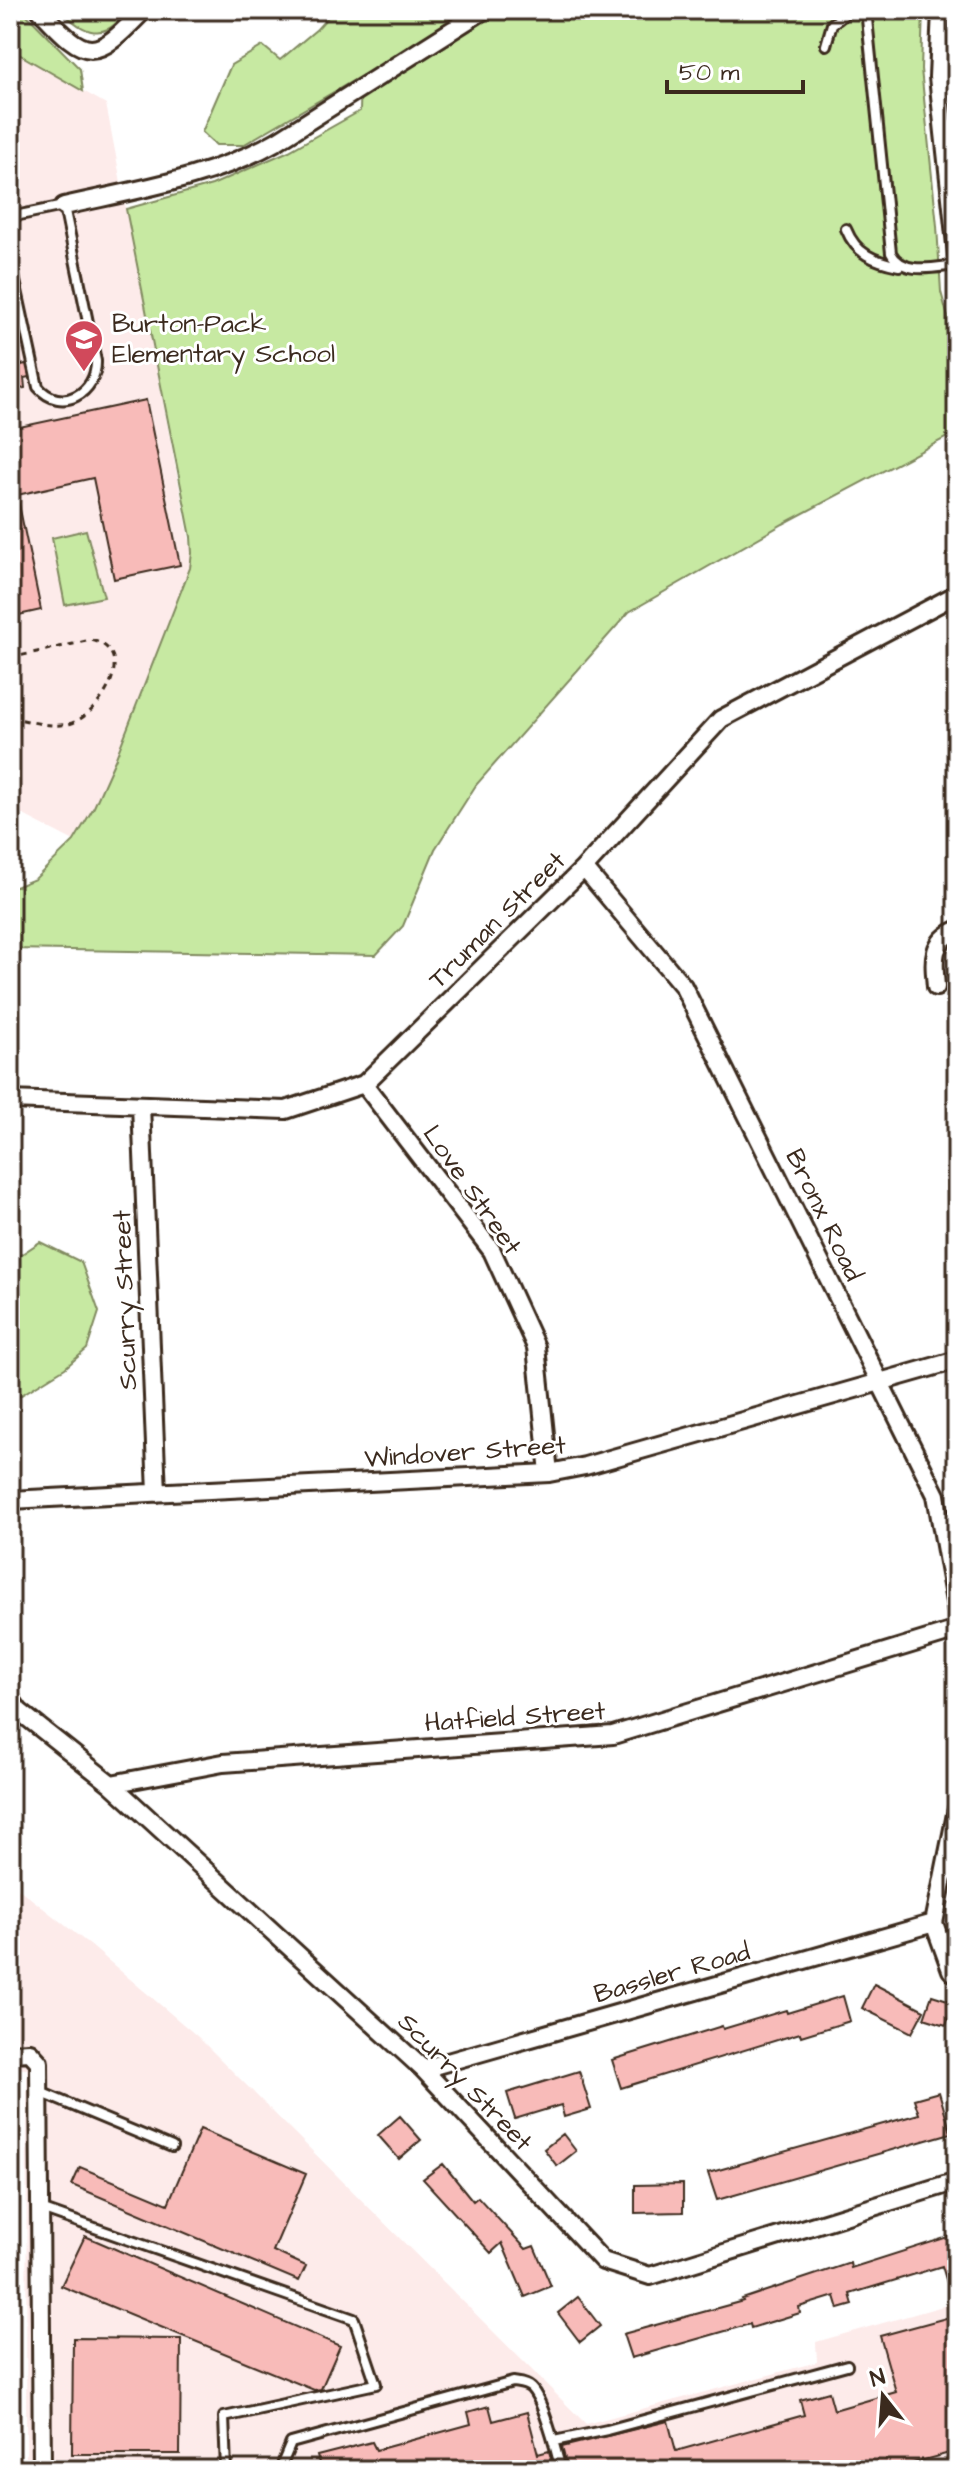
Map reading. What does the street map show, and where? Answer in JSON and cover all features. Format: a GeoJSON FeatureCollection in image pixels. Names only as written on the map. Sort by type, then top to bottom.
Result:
{"type":"FeatureCollection","features":[{"type":"Feature","properties":{"kind":"street"},"geometry":{"type":"LineString","coordinates":[[40,10],[67,39],[81,48],[91,49],[110,43],[144,10]]}},
{"type":"Feature","properties":{"kind":"street"},"geometry":{"type":"LineString","coordinates":[[64,206],[128,192],[248,157],[317,117],[484,10]]}},
{"type":"Feature","properties":{"kind":"street"},"geometry":{"type":"LineString","coordinates":[[941,10],[938,77],[955,212],[957,254]]}},
{"type":"Feature","properties":{"kind":"street","name":"Truman Street"},"geometry":{"type":"LineString","coordinates":[[10,1100],[286,1110],[364,1084],[584,868],[721,719],[957,594]]}},
{"type":"Feature","properties":{"kind":"street","name":"Bronx Road"},"geometry":{"type":"LineString","coordinates":[[584,868],[683,986],[936,1495],[957,1613]]}},
{"type":"Feature","properties":{"kind":"street"},"geometry":{"type":"LineString","coordinates":[[936,987],[933,959],[940,942],[957,930]]}},
{"type":"Feature","properties":{"kind":"street","name":"Love Street"},"geometry":{"type":"LineString","coordinates":[[364,1084],[492,1251],[536,1347],[549,1473]]}},
{"type":"Feature","properties":{"kind":"street","name":"Scurry Street"},"geometry":{"type":"LineString","coordinates":[[141,1105],[157,1493]]}},
{"type":"Feature","properties":{"kind":"street","name":"Windover Street"},"geometry":{"type":"LineString","coordinates":[[10,1500],[549,1473],[585,1466],[957,1360]]}},
{"type":"Feature","properties":{"kind":"street","name":"Hatfield Street"},"geometry":{"type":"LineString","coordinates":[[111,1784],[223,1763],[613,1735],[957,1630]]}},
{"type":"Feature","properties":{"kind":"street","name":"Scurry Street"},"geometry":{"type":"LineString","coordinates":[[10,1698],[19,1711],[111,1784],[423,2069],[603,2261],[650,2276],[957,2181]]}},
{"type":"Feature","properties":{"kind":"street"},"geometry":{"type":"LineString","coordinates":[[957,1809],[934,1923],[951,1970],[957,1975]]}},
{"type":"Feature","properties":{"kind":"street","name":"Bassler Road"},"geometry":{"type":"LineString","coordinates":[[423,2069],[934,1923]]}},
{"type":"Feature","properties":{"kind":"street"},"geometry":{"type":"LineString","coordinates":[[10,2053],[30,2052],[39,2062],[42,2470]]}},
{"type":"Feature","properties":{"kind":"lane"},"geometry":{"type":"LineString","coordinates":[[826,45],[832,24],[850,10]]}},
{"type":"Feature","properties":{"kind":"lane"},"geometry":{"type":"LineString","coordinates":[[868,10],[888,240],[896,262],[903,267]]}},
{"type":"Feature","properties":{"kind":"lane"},"geometry":{"type":"LineString","coordinates":[[10,217],[64,206],[96,361],[89,387],[77,397],[60,400],[38,387],[10,258]]}},
{"type":"Feature","properties":{"kind":"lane"},"geometry":{"type":"LineString","coordinates":[[846,229],[855,247],[878,262],[903,267],[957,265]]}},
{"type":"Feature","properties":{"kind":"lane"},"geometry":{"type":"LineString","coordinates":[[40,2091],[172,2147]]}},
{"type":"Feature","properties":{"kind":"lane"},"geometry":{"type":"LineString","coordinates":[[41,2209],[354,2319],[376,2384],[224,2417],[226,2470]]}},
{"type":"Feature","properties":{"kind":"lane"},"geometry":{"type":"LineString","coordinates":[[554,2441],[607,2430],[847,2365]]}},
{"type":"Feature","properties":{"kind":"lane"},"geometry":{"type":"LineString","coordinates":[[285,2470],[283,2462],[291,2443],[513,2382],[523,2383],[532,2389],[554,2441],[561,2470]]}},
{"type":"Feature","properties":{"kind":"path"},"geometry":{"type":"LineString","coordinates":[[10,658],[91,640],[103,642],[114,659],[111,682],[103,696],[77,721],[54,725],[10,717]]}},
{"type":"Feature","properties":{"kind":"shaded area","name":"Burton-Pack Elementary School"},"geometry":{"type":"Polygon","coordinates":[[[10,49],[106,104],[192,553],[190,568],[115,760],[94,807],[74,841],[10,808],[10,49]]]}},
{"type":"Feature","properties":{"kind":"shaded area"},"geometry":{"type":"Polygon","coordinates":[[[10,1882],[197,2036],[586,2424],[817,2362],[816,2342],[957,2302],[957,2470],[26,2470],[27,2069],[10,2068],[10,1882]]]}},
{"type":"Feature","properties":{"kind":"green space"},"geometry":{"type":"Polygon","coordinates":[[[10,10],[22,10],[80,69],[83,91],[10,49],[10,10]]]}},
{"type":"Feature","properties":{"kind":"green space"},"geometry":{"type":"Polygon","coordinates":[[[60,10],[128,10],[111,28],[95,32],[82,27],[60,10]]]}},
{"type":"Feature","properties":{"kind":"green space"},"geometry":{"type":"Polygon","coordinates":[[[334,10],[923,10],[921,69],[941,292],[957,350],[957,432],[783,524],[629,612],[476,785],[435,849],[403,926],[376,955],[10,949],[10,889],[35,879],[74,841],[94,807],[190,568],[191,537],[126,209],[212,185],[289,151],[360,111],[361,76],[243,145],[216,145],[202,132],[231,65],[263,46],[280,60],[334,10]]]}},
{"type":"Feature","properties":{"kind":"green space"},"geometry":{"type":"Polygon","coordinates":[[[86,530],[104,597],[65,605],[52,538],[86,530]]]}},
{"type":"Feature","properties":{"kind":"green space"},"geometry":{"type":"Polygon","coordinates":[[[40,1242],[81,1262],[99,1312],[87,1349],[65,1368],[10,1402],[10,1262],[40,1242]]]}},
{"type":"Feature","properties":{"kind":"building"},"geometry":{"type":"Polygon","coordinates":[[[17,344],[21,365],[26,364],[29,377],[24,378],[25,388],[10,391],[10,345],[17,344]]]}},
{"type":"Feature","properties":{"kind":"building"},"geometry":{"type":"Polygon","coordinates":[[[146,400],[180,565],[114,579],[93,478],[17,495],[41,610],[10,617],[10,429],[146,400]]]}},
{"type":"Feature","properties":{"kind":"building"},"geometry":{"type":"Polygon","coordinates":[[[874,1984],[924,2010],[912,2033],[862,2008],[874,1984]]]}},
{"type":"Feature","properties":{"kind":"building"},"geometry":{"type":"Polygon","coordinates":[[[932,1995],[954,2002],[946,2025],[924,2018],[932,1995]]]}},
{"type":"Feature","properties":{"kind":"building"},"geometry":{"type":"Polygon","coordinates":[[[843,1996],[850,2021],[801,2036],[800,2033],[621,2088],[612,2060],[722,2026],[723,2029],[843,1996]]]}},
{"type":"Feature","properties":{"kind":"building"},"geometry":{"type":"Polygon","coordinates":[[[579,2071],[591,2109],[564,2117],[561,2105],[515,2119],[507,2093],[579,2071]]]}},
{"type":"Feature","properties":{"kind":"building"},"geometry":{"type":"Polygon","coordinates":[[[939,2092],[951,2133],[717,2200],[708,2173],[919,2114],[914,2099],[939,2092]]]}},
{"type":"Feature","properties":{"kind":"building"},"geometry":{"type":"Polygon","coordinates":[[[400,2116],[421,2140],[399,2159],[378,2135],[400,2116]]]}},
{"type":"Feature","properties":{"kind":"building"},"geometry":{"type":"Polygon","coordinates":[[[200,2129],[306,2174],[273,2251],[306,2266],[299,2281],[72,2185],[80,2167],[168,2204],[200,2129]]]}},
{"type":"Feature","properties":{"kind":"building"},"geometry":{"type":"Polygon","coordinates":[[[563,2134],[576,2151],[557,2166],[544,2149],[563,2134]]]}},
{"type":"Feature","properties":{"kind":"building"},"geometry":{"type":"Polygon","coordinates":[[[443,2164],[473,2201],[478,2197],[526,2249],[534,2246],[551,2286],[525,2297],[502,2243],[491,2253],[423,2179],[443,2164]]]}},
{"type":"Feature","properties":{"kind":"building"},"geometry":{"type":"Polygon","coordinates":[[[683,2184],[683,2212],[635,2213],[635,2185],[683,2184]]]}},
{"type":"Feature","properties":{"kind":"building"},"geometry":{"type":"Polygon","coordinates":[[[957,2234],[957,2302],[953,2303],[942,2266],[850,2294],[853,2305],[839,2309],[835,2296],[799,2307],[800,2313],[751,2328],[750,2324],[631,2358],[623,2334],[743,2301],[850,2263],[851,2268],[957,2234]]]}},
{"type":"Feature","properties":{"kind":"building"},"geometry":{"type":"Polygon","coordinates":[[[85,2236],[340,2346],[321,2389],[314,2390],[61,2286],[85,2236]]]}},
{"type":"Feature","properties":{"kind":"building"},"geometry":{"type":"Polygon","coordinates":[[[578,2297],[600,2326],[580,2342],[558,2313],[578,2297]]]}},
{"type":"Feature","properties":{"kind":"building"},"geometry":{"type":"Polygon","coordinates":[[[957,2315],[957,2451],[887,2470],[568,2470],[562,2447],[668,2421],[676,2451],[804,2415],[800,2400],[829,2392],[834,2410],[896,2392],[880,2336],[957,2315]]]}},
{"type":"Feature","properties":{"kind":"building"},"geometry":{"type":"Polygon","coordinates":[[[73,2338],[181,2339],[180,2454],[72,2454],[73,2338]]]}},
{"type":"Feature","properties":{"kind":"building"},"geometry":{"type":"Polygon","coordinates":[[[489,2406],[493,2421],[527,2412],[538,2454],[549,2451],[554,2470],[321,2470],[317,2456],[372,2442],[376,2450],[471,2424],[468,2412],[489,2406]]]}},
{"type":"Feature","properties":{"kind":"place","name":"Burton-Pack Elementary School"},"geometry":{"type":"Point","coordinates":[84,373]}}]}
